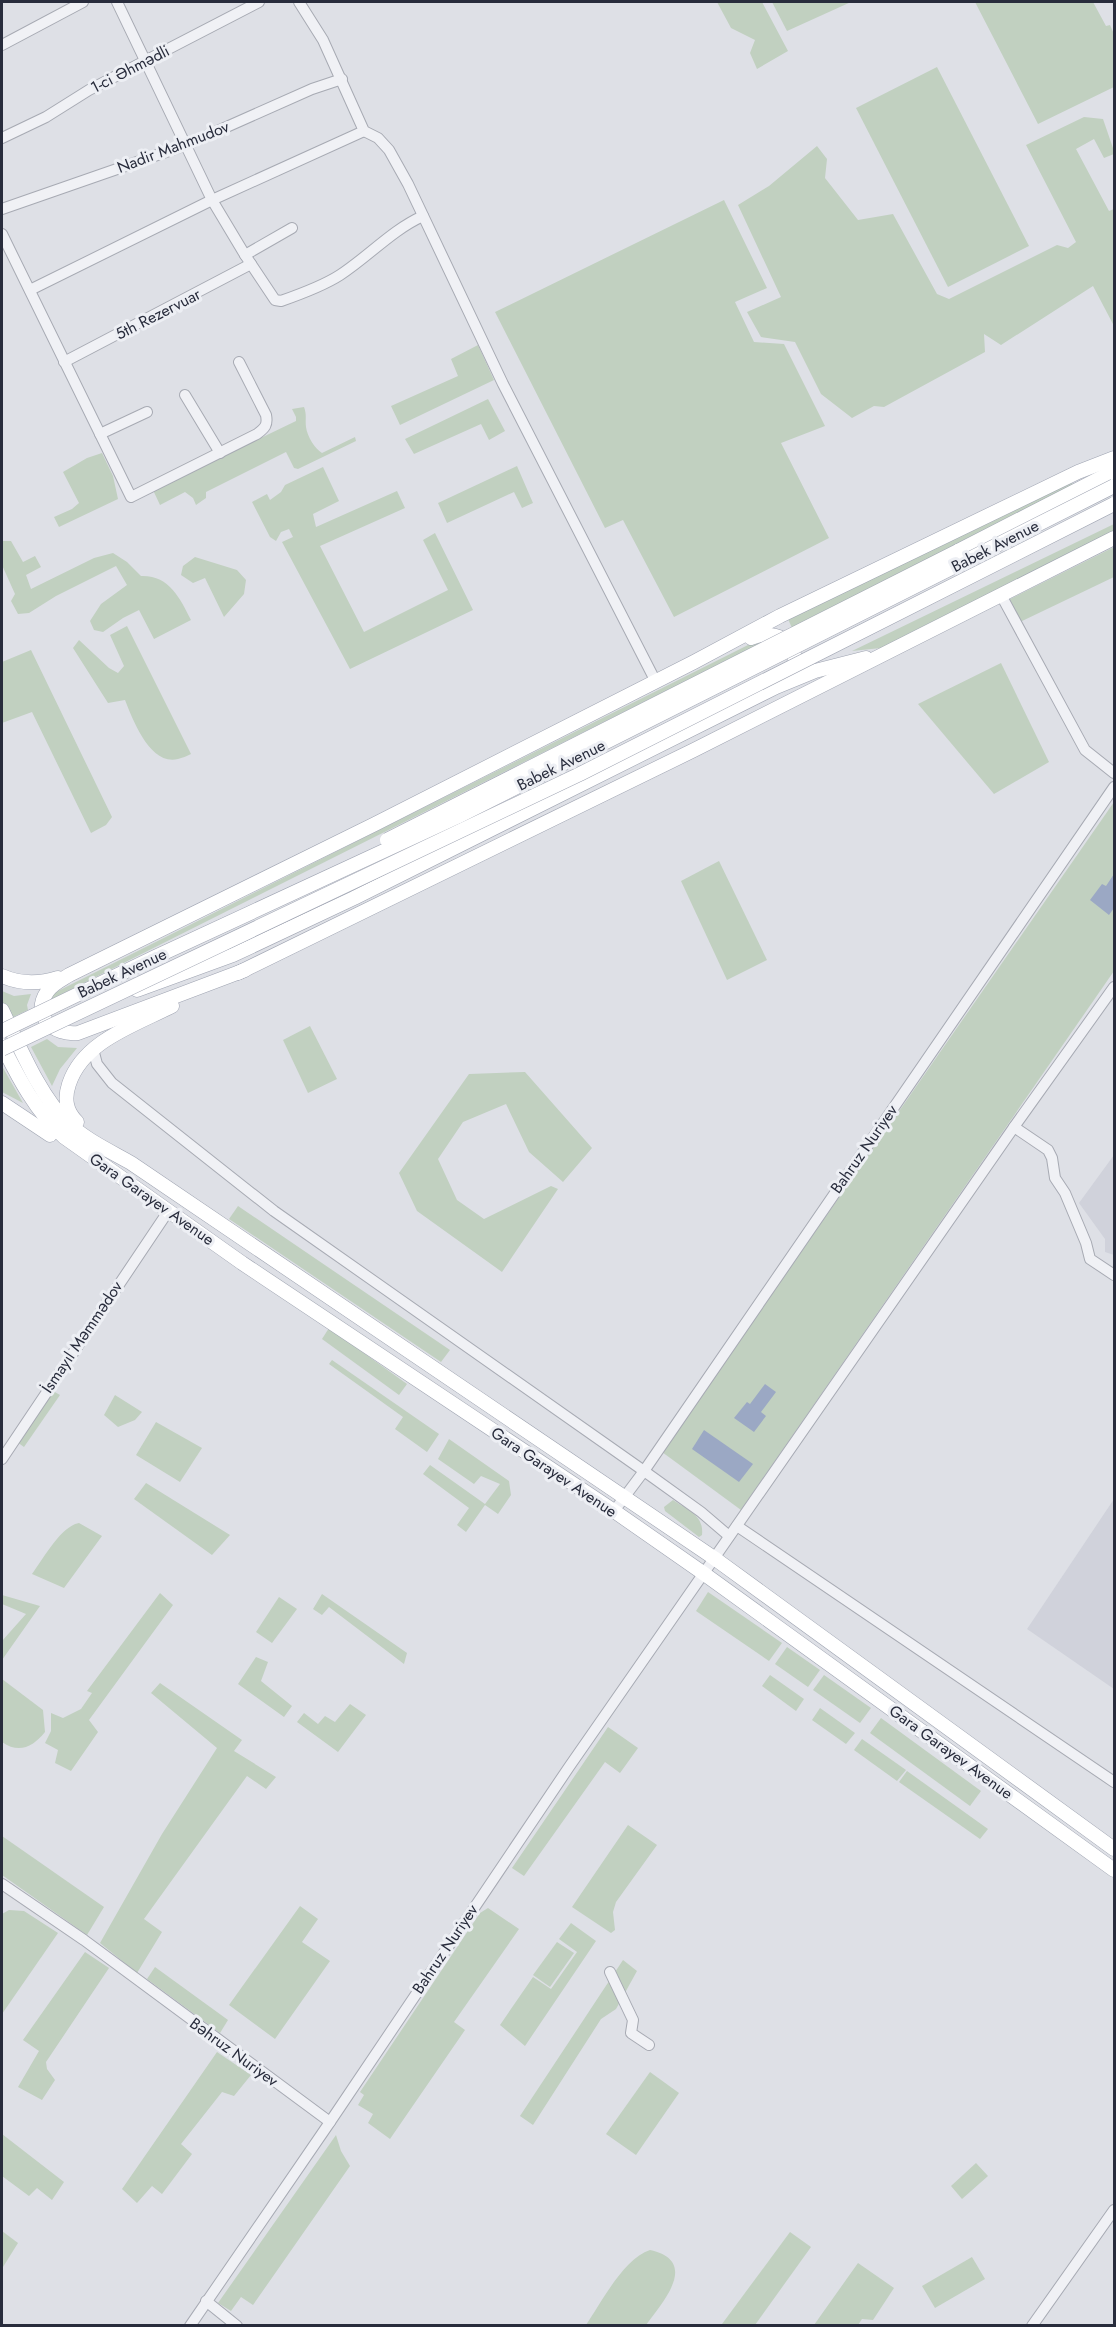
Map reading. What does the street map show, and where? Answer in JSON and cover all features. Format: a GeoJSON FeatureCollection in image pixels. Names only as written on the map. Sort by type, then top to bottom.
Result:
{"type":"FeatureCollection","features":[{"type":"Feature","properties":{"kind":"main road","name":"Babek Avenue"},"geometry":{"type":"LineString","coordinates":[[69,975],[369,827],[903,555],[1078,472],[1114,458]]}},
{"type":"Feature","properties":{"kind":"main road"},"geometry":{"type":"LineString","coordinates":[[155,957],[1114,471]]}},
{"type":"Feature","properties":{"kind":"main road","name":"Babek Avenue"},"geometry":{"type":"LineString","coordinates":[[2,1031],[155,957],[457,817],[1114,486]]}},
{"type":"Feature","properties":{"kind":"main road","name":"Babek Avenue"},"geometry":{"type":"LineString","coordinates":[[4,1053],[93,1005],[528,799],[1114,504]]}},
{"type":"Feature","properties":{"kind":"main road"},"geometry":{"type":"LineString","coordinates":[[131,1163],[77,1122],[68,1109],[66,1094],[72,1076],[78,1063],[93,1049],[245,970],[560,817],[1114,538]]}},
{"type":"Feature","properties":{"kind":"main road"},"geometry":{"type":"LineString","coordinates":[[694,662],[761,634],[773,634],[787,642],[795,661],[791,675],[776,687]]}},
{"type":"Feature","properties":{"kind":"main road"},"geometry":{"type":"LineString","coordinates":[[93,1005],[189,972],[243,950],[555,799],[776,687],[831,665],[880,656]]}},
{"type":"Feature","properties":{"kind":"main road"},"geometry":{"type":"LineString","coordinates":[[69,975],[52,986],[46,993],[42,1008],[48,1024],[55,1030],[68,1034],[93,1028],[245,970]]}},
{"type":"Feature","properties":{"kind":"main road"},"geometry":{"type":"LineString","coordinates":[[2,976],[14,981],[42,982],[69,975]]}},
{"type":"Feature","properties":{"kind":"main road","name":"Gara Garayev Avenue"},"geometry":{"type":"LineString","coordinates":[[2,1010],[46,1094],[67,1122],[78,1131],[131,1163],[714,1558],[1114,1849]]}},
{"type":"Feature","properties":{"kind":"main road"},"geometry":{"type":"LineString","coordinates":[[4,1053],[32,1112],[50,1134]]}},
{"type":"Feature","properties":{"kind":"main road","name":"Gara Garayev Avenue"},"geometry":{"type":"LineString","coordinates":[[4,1053],[54,1128],[251,1269],[704,1573],[1114,1870]]}},
{"type":"Feature","properties":{"kind":"main road"},"geometry":{"type":"LineString","coordinates":[[2,1103],[91,1163],[134,1186]]}},
{"type":"Feature","properties":{"kind":"street"},"geometry":{"type":"LineString","coordinates":[[2,45],[83,2]]}},
{"type":"Feature","properties":{"kind":"street"},"geometry":{"type":"LineString","coordinates":[[117,2],[212,200],[272,297],[281,301],[322,286],[342,274],[403,226],[423,216]]}},
{"type":"Feature","properties":{"kind":"street","name":"1-ci Əhmədli"},"geometry":{"type":"LineString","coordinates":[[2,138],[46,117],[89,90],[259,2]]}},
{"type":"Feature","properties":{"kind":"street"},"geometry":{"type":"LineString","coordinates":[[299,2],[324,40],[363,131],[378,138],[389,150],[503,384],[656,682]]}},
{"type":"Feature","properties":{"kind":"street","name":"Nadir Mahmudov"},"geometry":{"type":"LineString","coordinates":[[2,209],[186,146],[312,89],[342,79]]}},
{"type":"Feature","properties":{"kind":"street"},"geometry":{"type":"LineString","coordinates":[[30,291],[212,200],[363,131]]}},
{"type":"Feature","properties":{"kind":"street","name":"5th Rezervuar"},"geometry":{"type":"LineString","coordinates":[[64,362],[248,260],[292,228]]}},
{"type":"Feature","properties":{"kind":"street"},"geometry":{"type":"LineString","coordinates":[[2,234],[131,497],[266,428],[268,422],[239,362]]}},
{"type":"Feature","properties":{"kind":"street"},"geometry":{"type":"LineString","coordinates":[[185,394],[220,453]]}},
{"type":"Feature","properties":{"kind":"street"},"geometry":{"type":"LineString","coordinates":[[100,434],[147,412]]}},
{"type":"Feature","properties":{"kind":"street"},"geometry":{"type":"LineString","coordinates":[[1001,595],[1085,750],[1114,773]]}},
{"type":"Feature","properties":{"kind":"street","name":"Bahruz Nuriyev"},"geometry":{"type":"LineString","coordinates":[[614,1511],[644,1471],[1114,787]]}},
{"type":"Feature","properties":{"kind":"street"},"geometry":{"type":"LineString","coordinates":[[704,1573],[1114,987]]}},
{"type":"Feature","properties":{"kind":"street"},"geometry":{"type":"LineString","coordinates":[[93,1049],[97,1064],[112,1083],[274,1211],[644,1471],[729,1536]]}},
{"type":"Feature","properties":{"kind":"street"},"geometry":{"type":"LineString","coordinates":[[1014,1127],[1048,1150],[1052,1158],[1055,1178],[1065,1193],[1086,1243],[1090,1259],[1114,1275]]}},
{"type":"Feature","properties":{"kind":"street"},"geometry":{"type":"LineString","coordinates":[[91,1163],[165,1216],[199,1233]]}},
{"type":"Feature","properties":{"kind":"street","name":"İsmayıl Məmmədov"},"geometry":{"type":"LineString","coordinates":[[2,1459],[165,1216]]}},
{"type":"Feature","properties":{"kind":"street"},"geometry":{"type":"LineString","coordinates":[[736,1526],[1114,1782]]}},
{"type":"Feature","properties":{"kind":"street","name":"Bahruz Nuriyev"},"geometry":{"type":"LineString","coordinates":[[190,2325],[330,2122],[496,1874],[704,1573]]}},
{"type":"Feature","properties":{"kind":"street","name":"Bəhruz Nuriyev"},"geometry":{"type":"LineString","coordinates":[[2,1884],[84,1940],[330,2122]]}},
{"type":"Feature","properties":{"kind":"street"},"geometry":{"type":"LineString","coordinates":[[610,1972],[633,2020],[631,2033],[649,2045]]}},
{"type":"Feature","properties":{"kind":"street"},"geometry":{"type":"LineString","coordinates":[[1032,2325],[1114,2210]]}},
{"type":"Feature","properties":{"kind":"street"},"geometry":{"type":"LineString","coordinates":[[206,2301],[237,2325]]}},
{"type":"Feature","properties":{"kind":"shaded area"},"geometry":{"type":"Polygon","coordinates":[[[1114,1155],[1114,1255],[1105,1252],[1105,1239],[1079,1203],[1114,1155]]]}},
{"type":"Feature","properties":{"kind":"shaded area"},"geometry":{"type":"Polygon","coordinates":[[[1114,1499],[1114,1689],[1027,1629],[1114,1499]]]}},
{"type":"Feature","properties":{"kind":"green space"},"geometry":{"type":"Polygon","coordinates":[[[717,2],[762,2],[788,51],[757,69],[750,53],[755,40],[731,28],[717,2]]]}},
{"type":"Feature","properties":{"kind":"green space"},"geometry":{"type":"Polygon","coordinates":[[[772,2],[851,2],[787,31],[772,2]]]}},
{"type":"Feature","properties":{"kind":"green space"},"geometry":{"type":"Polygon","coordinates":[[[975,2],[1093,2],[1106,26],[1110,25],[1114,34],[1114,87],[1038,124],[975,2]]]}},
{"type":"Feature","properties":{"kind":"green space"},"geometry":{"type":"Polygon","coordinates":[[[937,67],[1029,246],[948,287],[856,108],[937,67]]]}},
{"type":"Feature","properties":{"kind":"green space"},"geometry":{"type":"Polygon","coordinates":[[[1084,117],[1103,119],[1114,151],[1114,154],[1104,158],[1094,139],[1076,149],[1109,211],[1114,209],[1114,326],[1093,286],[1001,345],[984,334],[985,352],[884,407],[874,406],[852,418],[821,394],[795,342],[761,337],[747,312],[781,297],[738,205],[769,186],[817,146],[827,159],[825,178],[858,220],[893,214],[937,294],[949,299],[1057,245],[1068,248],[1076,242],[1026,145],[1084,117]]]}},
{"type":"Feature","properties":{"kind":"green space"},"geometry":{"type":"Polygon","coordinates":[[[724,200],[767,288],[735,302],[754,342],[784,344],[825,426],[781,443],[829,538],[674,617],[623,520],[605,528],[495,312],[724,200]]]}},
{"type":"Feature","properties":{"kind":"green space"},"geometry":{"type":"Polygon","coordinates":[[[478,345],[494,380],[400,425],[391,406],[458,376],[451,359],[478,345]]]}},
{"type":"Feature","properties":{"kind":"green space"},"geometry":{"type":"Polygon","coordinates":[[[488,399],[505,431],[489,440],[481,424],[414,454],[405,439],[488,399]]]}},
{"type":"Feature","properties":{"kind":"green space"},"geometry":{"type":"Polygon","coordinates":[[[304,407],[308,434],[322,453],[355,437],[356,441],[298,469],[294,468],[286,452],[206,492],[206,498],[196,505],[193,498],[185,492],[160,505],[153,490],[296,421],[292,409],[304,407]]]}},
{"type":"Feature","properties":{"kind":"green space"},"geometry":{"type":"Polygon","coordinates":[[[102,453],[113,476],[118,499],[59,527],[54,517],[72,509],[79,503],[63,472],[87,458],[102,453]]]}},
{"type":"Feature","properties":{"kind":"green space"},"geometry":{"type":"Polygon","coordinates":[[[517,466],[533,503],[522,508],[514,492],[447,523],[438,503],[517,466]]]}},
{"type":"Feature","properties":{"kind":"green space"},"geometry":{"type":"Polygon","coordinates":[[[323,467],[339,501],[313,514],[316,527],[397,491],[405,508],[320,546],[364,632],[448,590],[423,540],[435,533],[473,610],[350,669],[282,542],[293,537],[289,529],[281,532],[276,541],[270,537],[252,502],[267,494],[270,500],[281,492],[285,485],[323,467]]]}},
{"type":"Feature","properties":{"kind":"green space"},"geometry":{"type":"Polygon","coordinates":[[[1069,483],[1076,484],[792,628],[788,619],[1069,483]]]}},
{"type":"Feature","properties":{"kind":"green space"},"geometry":{"type":"Polygon","coordinates":[[[1114,524],[1114,531],[881,648],[852,651],[1114,524]]]}},
{"type":"Feature","properties":{"kind":"green space"},"geometry":{"type":"Polygon","coordinates":[[[2,541],[11,541],[23,562],[35,556],[41,567],[26,575],[31,589],[94,558],[113,553],[127,562],[141,576],[159,579],[172,589],[191,620],[154,639],[139,610],[103,632],[94,630],[90,621],[101,604],[127,585],[116,566],[56,596],[29,613],[18,614],[11,601],[15,594],[2,565],[2,541]]]}},
{"type":"Feature","properties":{"kind":"green space"},"geometry":{"type":"Polygon","coordinates":[[[1114,547],[1114,577],[1020,622],[1008,600],[1114,547]]]}},
{"type":"Feature","properties":{"kind":"green space"},"geometry":{"type":"Polygon","coordinates":[[[195,557],[237,570],[246,580],[244,594],[224,617],[205,578],[193,583],[181,575],[183,566],[195,557]]]}},
{"type":"Feature","properties":{"kind":"green space"},"geometry":{"type":"Polygon","coordinates":[[[127,626],[191,754],[178,759],[168,759],[159,756],[151,749],[138,729],[125,700],[108,703],[73,648],[79,640],[109,668],[118,673],[124,666],[110,635],[127,626]]]}},
{"type":"Feature","properties":{"kind":"green space"},"geometry":{"type":"Polygon","coordinates":[[[766,636],[769,639],[50,1000],[52,994],[766,636]]]}},
{"type":"Feature","properties":{"kind":"green space"},"geometry":{"type":"Polygon","coordinates":[[[31,650],[112,817],[106,825],[91,833],[32,712],[2,723],[2,662],[31,650]]]}},
{"type":"Feature","properties":{"kind":"green space"},"geometry":{"type":"Polygon","coordinates":[[[1001,663],[1049,762],[994,794],[918,704],[1001,663]]]}},
{"type":"Feature","properties":{"kind":"green space"},"geometry":{"type":"Polygon","coordinates":[[[1114,802],[1114,971],[741,1510],[662,1452],[1114,802]]]}},
{"type":"Feature","properties":{"kind":"green space"},"geometry":{"type":"Polygon","coordinates":[[[719,861],[767,960],[727,980],[681,881],[719,861]]]}},
{"type":"Feature","properties":{"kind":"green space"},"geometry":{"type":"Polygon","coordinates":[[[2,991],[14,996],[31,994],[27,1005],[28,1010],[11,1018],[2,1002],[2,991]]]}},
{"type":"Feature","properties":{"kind":"green space"},"geometry":{"type":"Polygon","coordinates":[[[310,1026],[337,1079],[308,1093],[283,1040],[310,1026]]]}},
{"type":"Feature","properties":{"kind":"green space"},"geometry":{"type":"Polygon","coordinates":[[[47,1039],[58,1047],[77,1048],[60,1069],[52,1086],[31,1047],[47,1039]]]}},
{"type":"Feature","properties":{"kind":"green space"},"geometry":{"type":"Polygon","coordinates":[[[2,1066],[23,1103],[2,1092],[2,1066]]]}},
{"type":"Feature","properties":{"kind":"green space"},"geometry":{"type":"Polygon","coordinates":[[[525,1072],[592,1148],[563,1182],[529,1152],[506,1104],[463,1122],[438,1159],[457,1200],[484,1219],[551,1186],[558,1189],[502,1272],[417,1211],[399,1173],[469,1074],[525,1072]]]}},
{"type":"Feature","properties":{"kind":"green space"},"geometry":{"type":"Polygon","coordinates":[[[238,1206],[450,1350],[441,1362],[229,1219],[238,1206]]]}},
{"type":"Feature","properties":{"kind":"green space"},"geometry":{"type":"Polygon","coordinates":[[[329,1328],[407,1384],[399,1395],[322,1339],[329,1328]]]}},
{"type":"Feature","properties":{"kind":"green space"},"geometry":{"type":"Polygon","coordinates":[[[332,1360],[439,1434],[427,1452],[395,1429],[403,1417],[329,1364],[332,1360]]]}},
{"type":"Feature","properties":{"kind":"green space"},"geometry":{"type":"Polygon","coordinates":[[[53,1391],[60,1395],[24,1447],[17,1442],[53,1391]]]}},
{"type":"Feature","properties":{"kind":"green space"},"geometry":{"type":"Polygon","coordinates":[[[115,1395],[142,1412],[135,1420],[118,1427],[104,1415],[115,1395]]]}},
{"type":"Feature","properties":{"kind":"green space"},"geometry":{"type":"Polygon","coordinates":[[[156,1422],[202,1448],[180,1482],[136,1455],[156,1422]]]}},
{"type":"Feature","properties":{"kind":"green space"},"geometry":{"type":"Polygon","coordinates":[[[449,1439],[509,1481],[511,1495],[498,1514],[485,1505],[466,1532],[457,1525],[469,1508],[423,1474],[430,1465],[485,1504],[500,1484],[481,1476],[474,1484],[438,1459],[449,1439]]]}},
{"type":"Feature","properties":{"kind":"green space"},"geometry":{"type":"Polygon","coordinates":[[[146,1483],[230,1535],[212,1555],[134,1499],[146,1483]]]}},
{"type":"Feature","properties":{"kind":"green space"},"geometry":{"type":"Polygon","coordinates":[[[673,1500],[698,1518],[702,1535],[699,1537],[665,1511],[664,1507],[673,1500]]]}},
{"type":"Feature","properties":{"kind":"green space"},"geometry":{"type":"Polygon","coordinates":[[[79,1523],[102,1536],[64,1588],[32,1574],[59,1536],[72,1525],[79,1523]]]}},
{"type":"Feature","properties":{"kind":"green space"},"geometry":{"type":"Polygon","coordinates":[[[708,1592],[782,1643],[769,1661],[696,1611],[708,1592]]]}},
{"type":"Feature","properties":{"kind":"green space"},"geometry":{"type":"Polygon","coordinates":[[[160,1593],[173,1605],[89,1720],[98,1732],[71,1771],[55,1763],[58,1750],[45,1743],[51,1731],[51,1713],[63,1718],[81,1709],[92,1693],[87,1691],[160,1593]]]}},
{"type":"Feature","properties":{"kind":"green space"},"geometry":{"type":"Polygon","coordinates":[[[322,1594],[407,1653],[404,1664],[329,1607],[322,1615],[313,1609],[322,1594]]]}},
{"type":"Feature","properties":{"kind":"green space"},"geometry":{"type":"Polygon","coordinates":[[[2,1595],[40,1606],[2,1660],[2,1641],[26,1614],[2,1604],[2,1595]]]}},
{"type":"Feature","properties":{"kind":"green space"},"geometry":{"type":"Polygon","coordinates":[[[279,1597],[297,1609],[272,1643],[256,1632],[279,1597]]]}},
{"type":"Feature","properties":{"kind":"green space"},"geometry":{"type":"Polygon","coordinates":[[[787,1647],[820,1670],[808,1687],[775,1664],[787,1647]]]}},
{"type":"Feature","properties":{"kind":"green space"},"geometry":{"type":"Polygon","coordinates":[[[256,1657],[268,1662],[261,1681],[292,1706],[284,1717],[238,1684],[256,1657]]]}},
{"type":"Feature","properties":{"kind":"green space"},"geometry":{"type":"Polygon","coordinates":[[[770,1675],[804,1699],[796,1711],[762,1686],[770,1675]]]}},
{"type":"Feature","properties":{"kind":"green space"},"geometry":{"type":"Polygon","coordinates":[[[824,1675],[871,1708],[860,1723],[813,1690],[824,1675]]]}},
{"type":"Feature","properties":{"kind":"green space"},"geometry":{"type":"Polygon","coordinates":[[[2,1679],[43,1710],[45,1732],[31,1745],[14,1748],[2,1742],[2,1679]]]}},
{"type":"Feature","properties":{"kind":"green space"},"geometry":{"type":"Polygon","coordinates":[[[160,1683],[242,1740],[234,1751],[276,1777],[266,1789],[247,1776],[144,1919],[162,1932],[137,1973],[100,1943],[162,1834],[217,1748],[151,1693],[160,1683]]]}},
{"type":"Feature","properties":{"kind":"green space"},"geometry":{"type":"Polygon","coordinates":[[[350,1704],[366,1715],[338,1752],[297,1722],[304,1713],[318,1724],[325,1716],[335,1722],[350,1704]]]}},
{"type":"Feature","properties":{"kind":"green space"},"geometry":{"type":"Polygon","coordinates":[[[820,1708],[855,1733],[846,1744],[812,1720],[820,1708]]]}},
{"type":"Feature","properties":{"kind":"green space"},"geometry":{"type":"Polygon","coordinates":[[[881,1718],[981,1791],[970,1806],[870,1733],[881,1718]]]}},
{"type":"Feature","properties":{"kind":"green space"},"geometry":{"type":"Polygon","coordinates":[[[608,1727],[638,1748],[620,1773],[605,1762],[524,1876],[512,1868],[608,1727]]]}},
{"type":"Feature","properties":{"kind":"green space"},"geometry":{"type":"Polygon","coordinates":[[[862,1739],[906,1770],[897,1781],[854,1750],[862,1739]]]}},
{"type":"Feature","properties":{"kind":"green space"},"geometry":{"type":"Polygon","coordinates":[[[907,1771],[988,1829],[980,1839],[899,1782],[907,1771]]]}},
{"type":"Feature","properties":{"kind":"green space"},"geometry":{"type":"Polygon","coordinates":[[[628,1825],[657,1845],[616,1902],[613,1912],[615,1930],[611,1933],[572,1907],[628,1825]]]}},
{"type":"Feature","properties":{"kind":"green space"},"geometry":{"type":"Polygon","coordinates":[[[2,1836],[104,1907],[87,1935],[2,1875],[2,1836]]]}},
{"type":"Feature","properties":{"kind":"green space"},"geometry":{"type":"Polygon","coordinates":[[[300,1906],[318,1919],[302,1942],[330,1961],[275,2039],[229,2005],[300,1906]]]}},
{"type":"Feature","properties":{"kind":"green space"},"geometry":{"type":"Polygon","coordinates":[[[488,1908],[519,1929],[454,2022],[465,2030],[390,2139],[368,2123],[373,2114],[358,2105],[364,2095],[360,2092],[480,1913],[488,1908]]]}},
{"type":"Feature","properties":{"kind":"green space"},"geometry":{"type":"Polygon","coordinates":[[[9,1910],[24,1911],[58,1933],[2,2014],[2,1914],[9,1910]]]}},
{"type":"Feature","properties":{"kind":"green space"},"geometry":{"type":"Polygon","coordinates":[[[571,1923],[596,1941],[525,2046],[500,2025],[533,1977],[551,1989],[577,1952],[559,1939],[571,1923]]]}},
{"type":"Feature","properties":{"kind":"green space"},"geometry":{"type":"Polygon","coordinates":[[[557,1942],[574,1953],[550,1987],[533,1975],[557,1942]]]}},
{"type":"Feature","properties":{"kind":"green space"},"geometry":{"type":"Polygon","coordinates":[[[85,1952],[109,1968],[46,2062],[47,2069],[55,2080],[42,2100],[18,2087],[39,2051],[23,2040],[85,1952]]]}},
{"type":"Feature","properties":{"kind":"green space"},"geometry":{"type":"Polygon","coordinates":[[[623,1960],[637,1971],[616,2009],[601,2019],[533,2125],[520,2116],[623,1960]]]}},
{"type":"Feature","properties":{"kind":"green space"},"geometry":{"type":"Polygon","coordinates":[[[155,1967],[228,2020],[220,2033],[147,1979],[155,1967]]]}},
{"type":"Feature","properties":{"kind":"green space"},"geometry":{"type":"Polygon","coordinates":[[[217,2052],[251,2075],[234,2096],[222,2092],[181,2144],[192,2154],[162,2194],[152,2186],[137,2203],[122,2189],[217,2052]]]}},
{"type":"Feature","properties":{"kind":"green space"},"geometry":{"type":"Polygon","coordinates":[[[650,2072],[679,2093],[636,2155],[606,2134],[650,2072]]]}},
{"type":"Feature","properties":{"kind":"green space"},"geometry":{"type":"Polygon","coordinates":[[[2,2134],[64,2182],[52,2200],[37,2188],[29,2196],[2,2176],[2,2134]]]}},
{"type":"Feature","properties":{"kind":"green space"},"geometry":{"type":"Polygon","coordinates":[[[336,2135],[341,2151],[350,2166],[253,2305],[241,2297],[231,2311],[218,2303],[336,2135]]]}},
{"type":"Feature","properties":{"kind":"green space"},"geometry":{"type":"Polygon","coordinates":[[[976,2163],[988,2176],[962,2199],[951,2186],[976,2163]]]}},
{"type":"Feature","properties":{"kind":"green space"},"geometry":{"type":"Polygon","coordinates":[[[2,2231],[18,2243],[3,2267],[2,2266],[2,2231]]]}},
{"type":"Feature","properties":{"kind":"green space"},"geometry":{"type":"Polygon","coordinates":[[[790,2232],[811,2247],[755,2325],[722,2324],[790,2232]]]}},
{"type":"Feature","properties":{"kind":"green space"},"geometry":{"type":"Polygon","coordinates":[[[650,2250],[665,2255],[673,2263],[675,2272],[668,2294],[646,2325],[586,2325],[622,2271],[640,2255],[650,2250]]]}},
{"type":"Feature","properties":{"kind":"green space"},"geometry":{"type":"Polygon","coordinates":[[[972,2257],[985,2279],[935,2308],[922,2286],[972,2257]]]}},
{"type":"Feature","properties":{"kind":"green space"},"geometry":{"type":"Polygon","coordinates":[[[858,2263],[894,2288],[873,2320],[862,2319],[858,2325],[814,2325],[858,2263]]]}},
{"type":"Feature","properties":{"kind":"water"},"geometry":{"type":"Polygon","coordinates":[[[1114,874],[1114,908],[1109,915],[1090,900],[1102,884],[1106,886],[1114,874]]]}},
{"type":"Feature","properties":{"kind":"water"},"geometry":{"type":"Polygon","coordinates":[[[765,1384],[776,1392],[761,1412],[766,1416],[754,1432],[734,1418],[747,1402],[750,1404],[765,1384]]]}},
{"type":"Feature","properties":{"kind":"water"},"geometry":{"type":"Polygon","coordinates":[[[704,1430],[753,1464],[739,1482],[692,1449],[704,1430]]]}}]}
